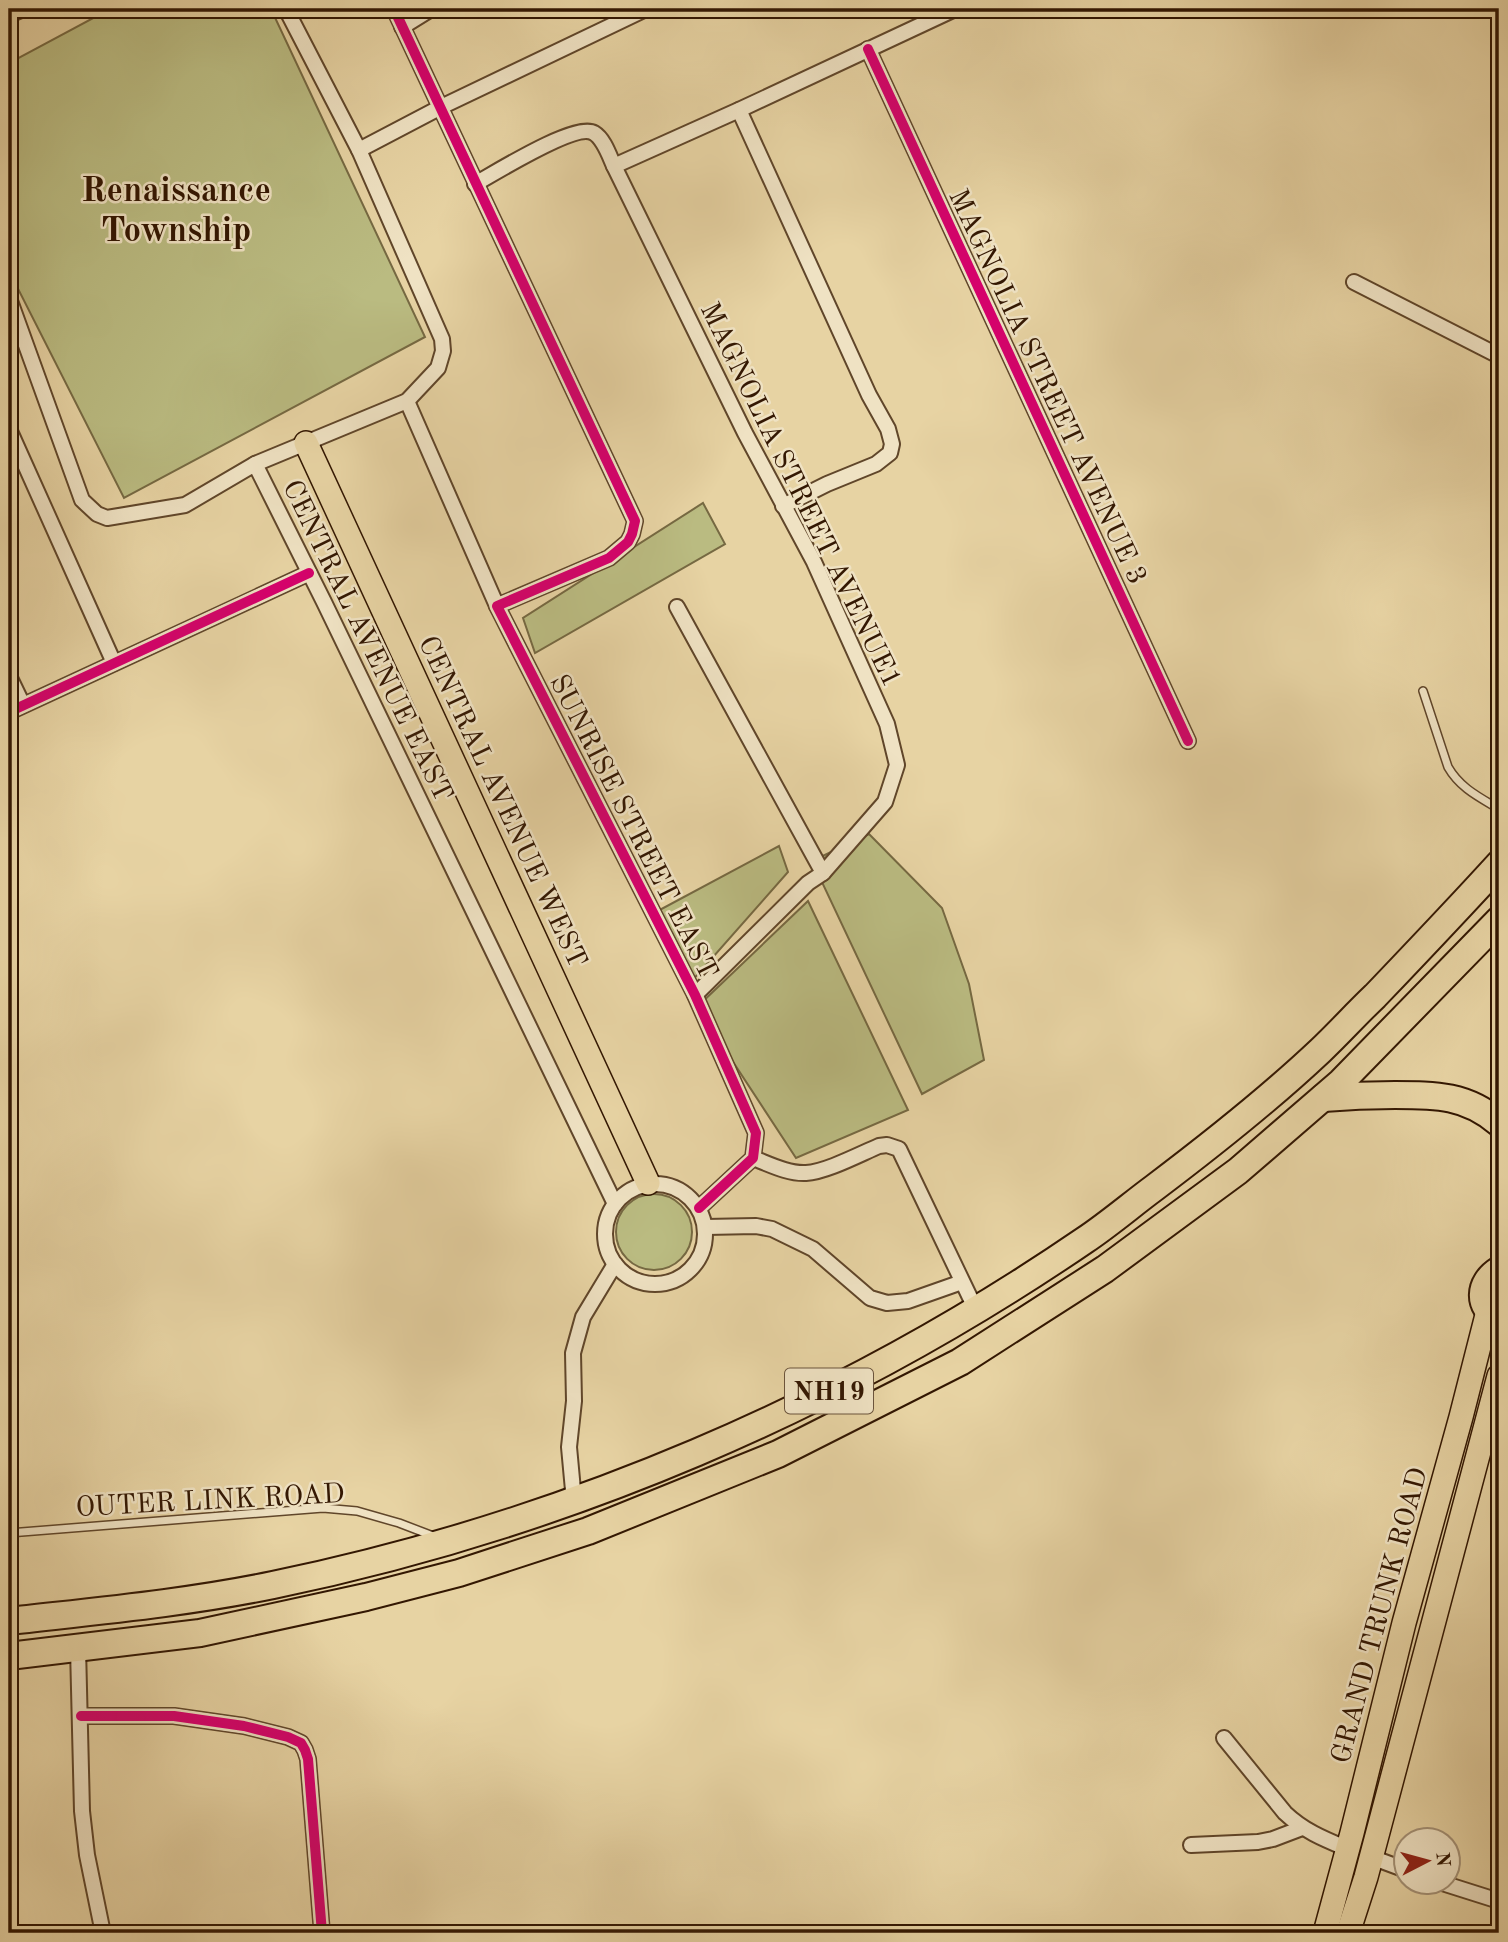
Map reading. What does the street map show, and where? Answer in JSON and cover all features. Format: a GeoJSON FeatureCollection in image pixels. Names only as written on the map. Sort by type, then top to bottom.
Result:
{"type":"FeatureCollection","features":[{"type":"Feature","properties":{"kind":"highway","name":"NH19"},"geometry":{"type":"LineString","coordinates":[[9,1621],[166,1603],[271,1586],[450,1542],[574,1502],[687,1457],[850,1381],[976,1310],[1087,1239],[1211,1145],[1320,1051],[1444,925],[1499,864]]}},
{"type":"Feature","properties":{"kind":"highway","name":"NH19"},"geometry":{"type":"LineString","coordinates":[[9,1656],[200,1633],[366,1597],[458,1573],[589,1531],[778,1454],[960,1362],[1105,1269],[1238,1171],[1351,1072],[1499,920]]}},
{"type":"Feature","properties":{"kind":"highway"},"geometry":{"type":"LineString","coordinates":[[1323,1098],[1434,1095],[1460,1100],[1486,1111],[1499,1123]]}},
{"type":"Feature","properties":{"kind":"highway"},"geometry":{"type":"LineString","coordinates":[[1494,1315],[1483,1300],[1483,1289],[1498,1267]]}},
{"type":"Feature","properties":{"kind":"main road","name":"CENTRAL AVENUE WEST"},"geometry":{"type":"LineString","coordinates":[[306,443],[648,1184]]}},
{"type":"Feature","properties":{"kind":"main road","name":"GRAND TRUNK ROAD"},"geometry":{"type":"LineString","coordinates":[[1325,1933],[1404,1623],[1461,1417],[1494,1315]]}},
{"type":"Feature","properties":{"kind":"main road","name":"GRAND TRUNK ROAD"},"geometry":{"type":"LineString","coordinates":[[1348,1933],[1371,1857],[1499,1376]]}},
{"type":"Feature","properties":{"kind":"street"},"geometry":{"type":"LineString","coordinates":[[9,15],[24,9]]}},
{"type":"Feature","properties":{"kind":"street"},"geometry":{"type":"LineString","coordinates":[[255,464],[407,401],[438,368],[443,351],[442,339],[359,150],[286,9]]}},
{"type":"Feature","properties":{"kind":"street"},"geometry":{"type":"LineString","coordinates":[[394,9],[635,521],[628,542],[609,558],[497,606]]}},
{"type":"Feature","properties":{"kind":"street"},"geometry":{"type":"LineString","coordinates":[[402,27],[431,9]]}},
{"type":"Feature","properties":{"kind":"street"},"geometry":{"type":"LineString","coordinates":[[359,150],[441,107],[646,9]]}},
{"type":"Feature","properties":{"kind":"street"},"geometry":{"type":"LineString","coordinates":[[614,166],[954,9]]}},
{"type":"Feature","properties":{"kind":"street","name":"MAGNOLIA STREET AVENUE 3"},"geometry":{"type":"LineString","coordinates":[[868,49],[1188,741]]}},
{"type":"Feature","properties":{"kind":"street"},"geometry":{"type":"LineString","coordinates":[[738,110],[888,429],[892,444],[890,453],[876,464],[783,506]]}},
{"type":"Feature","properties":{"kind":"street","name":"MAGNOLIA STREET AVENUE1"},"geometry":{"type":"LineString","coordinates":[[475,184],[552,141],[586,131],[596,133],[607,148],[745,433],[814,562],[887,724],[897,765],[884,802],[823,873],[808,883],[695,995]]}},
{"type":"Feature","properties":{"kind":"street"},"geometry":{"type":"LineString","coordinates":[[1354,282],[1499,356]]}},
{"type":"Feature","properties":{"kind":"street","name":"CENTRAL AVENUE EAST"},"geometry":{"type":"LineString","coordinates":[[9,298],[82,500],[97,514],[107,518],[185,505],[255,464],[615,1204]]}},
{"type":"Feature","properties":{"kind":"street","name":"SUNRISE STREET EAST"},"geometry":{"type":"LineString","coordinates":[[407,401],[497,606],[695,995],[755,1133],[753,1158]]}},
{"type":"Feature","properties":{"kind":"street"},"geometry":{"type":"LineString","coordinates":[[9,429],[114,663]]}},
{"type":"Feature","properties":{"kind":"street"},"geometry":{"type":"LineString","coordinates":[[9,712],[309,573]]}},
{"type":"Feature","properties":{"kind":"street"},"geometry":{"type":"LineString","coordinates":[[677,607],[823,873]]}},
{"type":"Feature","properties":{"kind":"street"},"geometry":{"type":"LineString","coordinates":[[9,676],[23,705]]}},
{"type":"Feature","properties":{"kind":"street"},"geometry":{"type":"LineString","coordinates":[[699,1208],[753,1158],[791,1172],[807,1174],[879,1146],[897,1148],[976,1310]]}},
{"type":"Feature","properties":{"kind":"street"},"geometry":{"type":"LineString","coordinates":[[648,1184],[668,1185],[686,1193],[699,1208],[706,1227],[705,1247],[696,1265],[681,1278],[663,1285],[643,1284],[625,1275],[612,1260],[605,1241],[606,1222],[615,1204],[629,1190],[648,1184]]}},
{"type":"Feature","properties":{"kind":"street"},"geometry":{"type":"LineString","coordinates":[[706,1227],[756,1226],[772,1229],[813,1249],[870,1298],[887,1303],[908,1301],[962,1282]]}},
{"type":"Feature","properties":{"kind":"street"},"geometry":{"type":"LineString","coordinates":[[574,1502],[569,1447],[574,1401],[573,1353],[583,1317],[615,1264]]}},
{"type":"Feature","properties":{"kind":"street"},"geometry":{"type":"LineString","coordinates":[[78,1648],[82,1811],[87,1855],[103,1933]]}},
{"type":"Feature","properties":{"kind":"street"},"geometry":{"type":"LineString","coordinates":[[81,1716],[174,1716],[244,1726],[288,1737],[301,1744],[308,1759],[322,1933]]}},
{"type":"Feature","properties":{"kind":"street"},"geometry":{"type":"LineString","coordinates":[[1224,1738],[1285,1813],[1302,1828],[1348,1849]]}},
{"type":"Feature","properties":{"kind":"street"},"geometry":{"type":"LineString","coordinates":[[1191,1845],[1258,1842],[1302,1828]]}},
{"type":"Feature","properties":{"kind":"street"},"geometry":{"type":"LineString","coordinates":[[1371,1857],[1392,1865]]}},
{"type":"Feature","properties":{"kind":"street"},"geometry":{"type":"LineString","coordinates":[[1462,1889],[1499,1901]]}},
{"type":"Feature","properties":{"kind":"lane"},"geometry":{"type":"LineString","coordinates":[[1423,691],[1452,775],[1463,787],[1499,809]]}},
{"type":"Feature","properties":{"kind":"lane","name":"OUTER LINK ROAD"},"geometry":{"type":"LineString","coordinates":[[9,1533],[323,1508],[357,1511],[450,1542]]}},
{"type":"Feature","properties":{"kind":"green space"},"geometry":{"type":"Polygon","coordinates":[[[110,9],[271,9],[425,337],[124,498],[9,271],[9,63],[110,9]]]}},
{"type":"Feature","properties":{"kind":"green space"},"geometry":{"type":"Polygon","coordinates":[[[703,503],[725,544],[535,653],[523,618],[703,503]]]}},
{"type":"Feature","properties":{"kind":"green space"},"geometry":{"type":"Polygon","coordinates":[[[869,834],[942,908],[969,984],[984,1060],[922,1094],[812,861],[869,834]]]}},
{"type":"Feature","properties":{"kind":"green space"},"geometry":{"type":"Polygon","coordinates":[[[779,846],[788,872],[691,982],[654,913],[779,846]]]}},
{"type":"Feature","properties":{"kind":"green space"},"geometry":{"type":"Polygon","coordinates":[[[808,901],[908,1110],[796,1158],[697,1007],[808,901]]]}},
{"type":"Feature","properties":{"kind":"green space"},"geometry":{"type":"Polygon","coordinates":[[[654,1194],[668,1197],[681,1205],[689,1218],[692,1232],[689,1246],[681,1259],[668,1267],[654,1270],[640,1267],[627,1259],[619,1246],[616,1232],[619,1218],[627,1205],[640,1197],[654,1194]]]}},
{"type":"Feature","properties":{"kind":"cycle path"},"geometry":{"type":"LineString","coordinates":[[394,9],[635,521],[628,542],[609,558],[497,606],[695,995],[756,1133],[753,1158],[699,1208]]}},
{"type":"Feature","properties":{"kind":"cycle path"},"geometry":{"type":"LineString","coordinates":[[868,49],[1188,741]]}},
{"type":"Feature","properties":{"kind":"cycle path"},"geometry":{"type":"LineString","coordinates":[[9,712],[309,573]]}},
{"type":"Feature","properties":{"kind":"cycle path"},"geometry":{"type":"LineString","coordinates":[[81,1716],[174,1716],[244,1726],[301,1743],[308,1759],[322,1933]]}},
{"type":"Feature","properties":{"kind":"district","name":"Renaissance Township"},"geometry":{"type":"Point","coordinates":[176,209]}}]}
